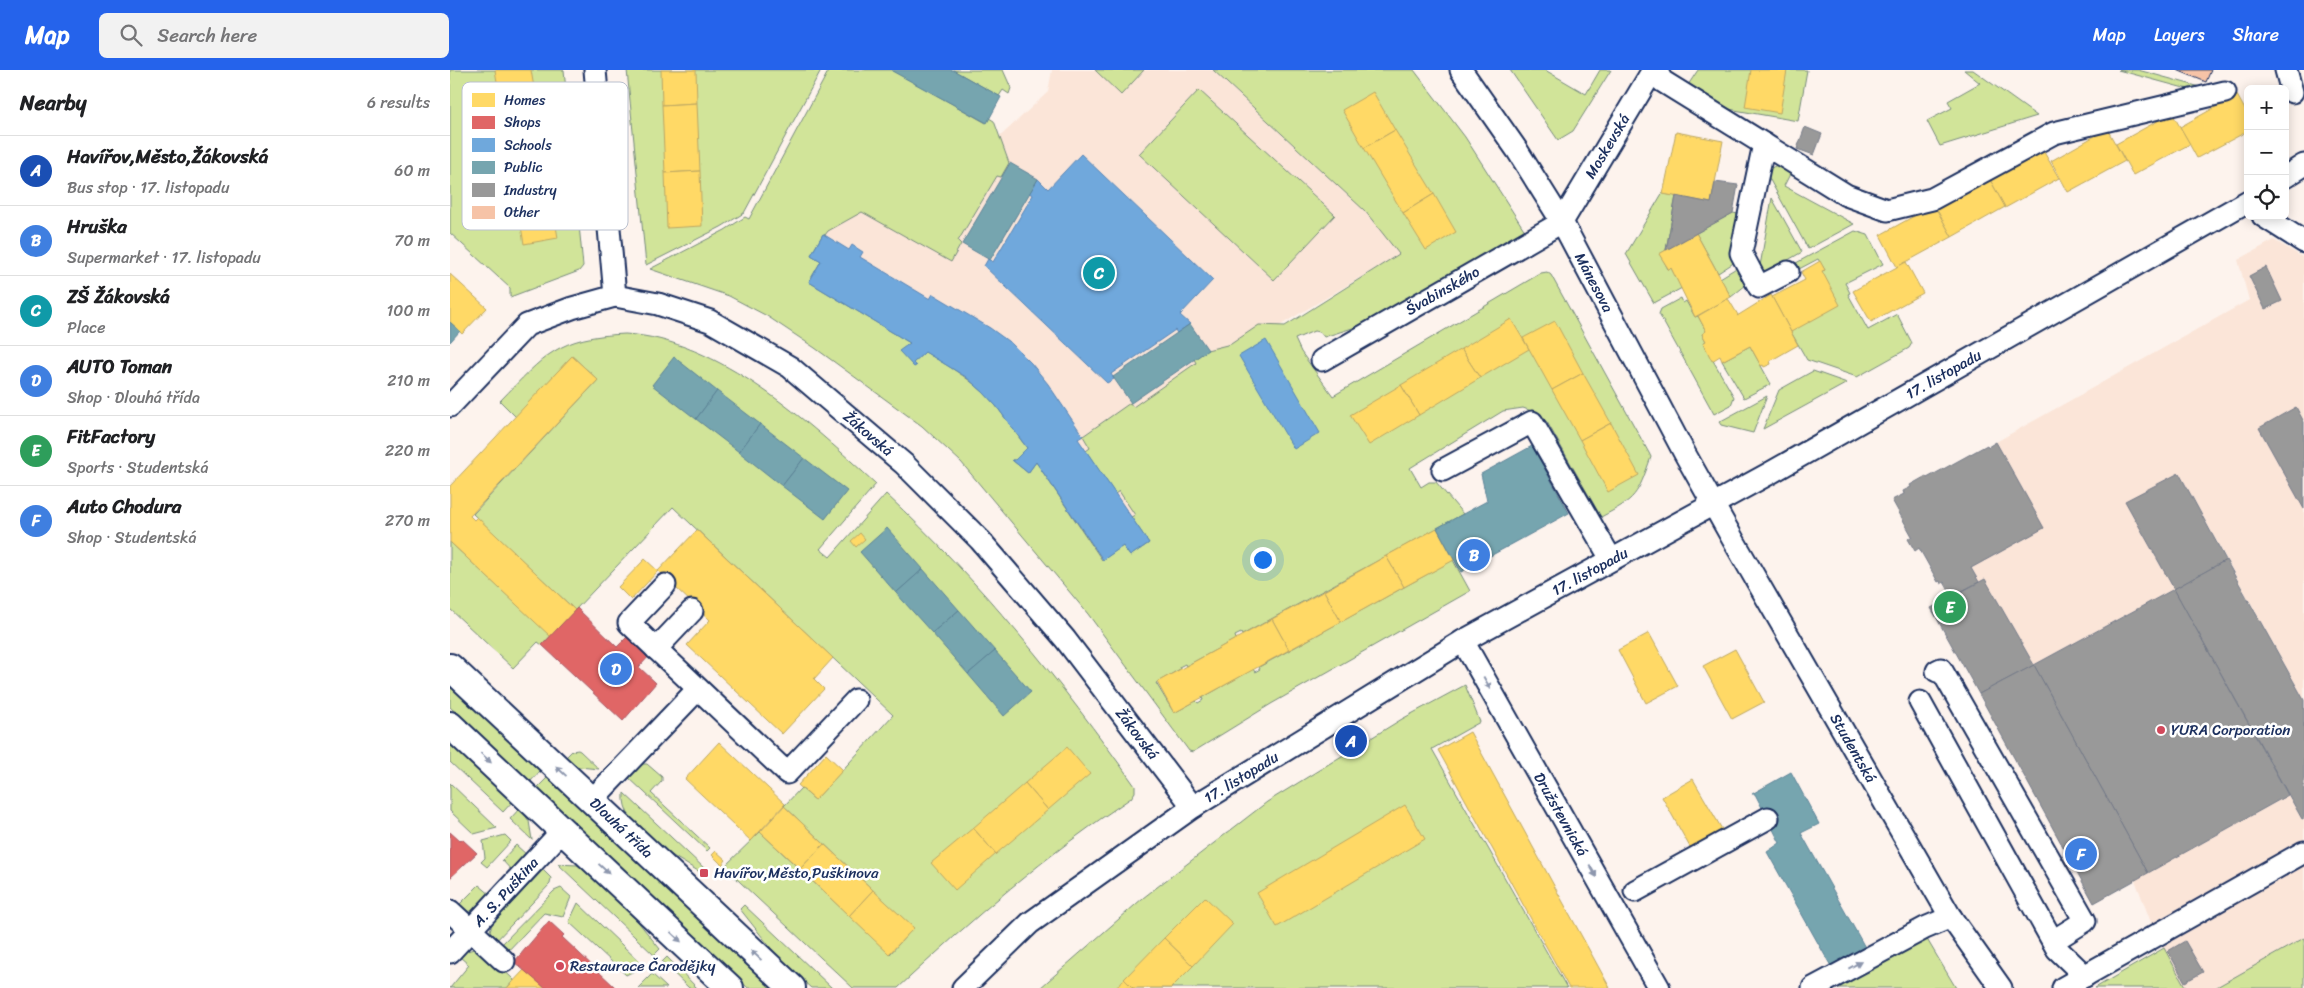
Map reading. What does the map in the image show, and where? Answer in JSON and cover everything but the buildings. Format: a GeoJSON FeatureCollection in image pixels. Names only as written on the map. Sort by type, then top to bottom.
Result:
{"type":"FeatureCollection","features":[{"type":"Feature","properties":{"kind":"main road","name":"Dlouhá třída"},"geometry":{"type":"LineString","coordinates":[[450,667],[792,988]]}},
{"type":"Feature","properties":{"kind":"main road"},"geometry":{"type":"LineString","coordinates":[[450,725],[730,988]]}},
{"type":"Feature","properties":{"kind":"street","name":"Mánesova"},"geometry":{"type":"LineString","coordinates":[[1461,70],[1517,150],[1562,222],[1713,504]]}},
{"type":"Feature","properties":{"kind":"street"},"geometry":{"type":"LineString","coordinates":[[1655,70],[1662,81],[1846,195],[1888,210],[1932,199],[2054,133],[2226,92]]}},
{"type":"Feature","properties":{"kind":"street","name":"Moskevská"},"geometry":{"type":"LineString","coordinates":[[1562,222],[1655,70]]}},
{"type":"Feature","properties":{"kind":"street"},"geometry":{"type":"LineString","coordinates":[[2286,70],[2292,92]]}},
{"type":"Feature","properties":{"kind":"street"},"geometry":{"type":"LineString","coordinates":[[1764,144],[1741,252],[1760,287],[1788,272]]}},
{"type":"Feature","properties":{"kind":"street"},"geometry":{"type":"LineString","coordinates":[[2288,175],[2304,165]]}},
{"type":"Feature","properties":{"kind":"street","name":"17. listopadu"},"geometry":{"type":"LineString","coordinates":[[963,988],[1030,923],[1193,807],[1463,641],[1713,504],[2244,205]]}},
{"type":"Feature","properties":{"kind":"street"},"geometry":{"type":"LineString","coordinates":[[2272,220],[2298,231]]}},
{"type":"Feature","properties":{"kind":"street","name":"Švabinského"},"geometry":{"type":"LineString","coordinates":[[1322,360],[1562,222]]}},
{"type":"Feature","properties":{"kind":"street"},"geometry":{"type":"LineString","coordinates":[[608,230],[614,296]]}},
{"type":"Feature","properties":{"kind":"street","name":"Žákovská"},"geometry":{"type":"LineString","coordinates":[[450,406],[526,325],[572,308],[614,296],[658,304],[710,321],[781,362],[904,464],[980,540],[1065,639],[1193,807]]}},
{"type":"Feature","properties":{"kind":"street"},"geometry":{"type":"LineString","coordinates":[[1443,470],[1532,422],[1611,559]]}},
{"type":"Feature","properties":{"kind":"street","name":"Studentská"},"geometry":{"type":"LineString","coordinates":[[1713,504],[1951,917],[2001,988]]}},
{"type":"Feature","properties":{"kind":"street"},"geometry":{"type":"LineString","coordinates":[[664,585],[629,623],[787,773],[856,700]]}},
{"type":"Feature","properties":{"kind":"street"},"geometry":{"type":"LineString","coordinates":[[656,649],[692,611]]}},
{"type":"Feature","properties":{"kind":"street","name":"Družstevnická"},"geometry":{"type":"LineString","coordinates":[[1463,641],[1659,988]]}},
{"type":"Feature","properties":{"kind":"street"},"geometry":{"type":"LineString","coordinates":[[1944,673],[2085,922],[2058,945]]}},
{"type":"Feature","properties":{"kind":"street"},"geometry":{"type":"LineString","coordinates":[[592,800],[698,689]]}},
{"type":"Feature","properties":{"kind":"street"},"geometry":{"type":"LineString","coordinates":[[1920,702],[2058,945],[2085,976]]}},
{"type":"Feature","properties":{"kind":"street"},"geometry":{"type":"LineString","coordinates":[[1635,891],[1768,818]]}},
{"type":"Feature","properties":{"kind":"street","name":"A. S. Puškina"},"geometry":{"type":"LineString","coordinates":[[450,952],[563,830]]}},
{"type":"Feature","properties":{"kind":"street"},"geometry":{"type":"LineString","coordinates":[[2064,988],[2304,852]]}},
{"type":"Feature","properties":{"kind":"street"},"geometry":{"type":"LineString","coordinates":[[450,911],[504,961]]}},
{"type":"Feature","properties":{"kind":"street"},"geometry":{"type":"LineString","coordinates":[[1813,988],[1925,928],[1951,917]]}},
{"type":"Feature","properties":{"kind":"shaded area"},"geometry":{"type":"Polygon","coordinates":[[[1052,70],[1213,70],[1365,211],[1400,254],[1121,424],[1170,529],[1092,585],[951,425],[763,281],[844,136],[967,167],[1048,92],[1052,70]]]}},
{"type":"Feature","properties":{"kind":"shaded area"},"geometry":{"type":"Polygon","coordinates":[[[2274,240],[2304,258],[2304,700],[2179,473],[2126,502],[2174,589],[2034,665],[1985,579],[1979,582],[1971,568],[2043,527],[1996,442],[2249,300],[2238,260],[2274,240]]]}},
{"type":"Feature","properties":{"kind":"shaded area"},"geometry":{"type":"Polygon","coordinates":[[[2288,795],[2302,819],[2304,818],[2304,938],[2215,988],[2186,988],[2156,936],[2135,880],[2288,795]]]}},
{"type":"Feature","properties":{"kind":"green space"},"geometry":{"type":"Polygon","coordinates":[[[450,70],[564,70],[565,82],[462,82],[462,230],[580,230],[583,266],[579,271],[510,297],[510,288],[450,233],[450,70]]]}},
{"type":"Feature","properties":{"kind":"green space"},"geometry":{"type":"Polygon","coordinates":[[[627,70],[821,70],[744,213],[721,227],[646,265],[627,70]]]}},
{"type":"Feature","properties":{"kind":"green space"},"geometry":{"type":"Polygon","coordinates":[[[829,70],[892,70],[986,123],[989,118],[994,121],[1009,163],[1001,177],[997,176],[958,241],[961,244],[951,262],[862,212],[828,231],[825,235],[823,234],[811,255],[821,261],[809,282],[910,343],[901,351],[914,367],[913,363],[925,352],[962,375],[983,392],[1027,448],[1015,460],[1012,460],[1028,473],[1036,462],[1102,560],[1123,546],[1130,556],[1149,543],[1131,517],[1135,515],[1119,491],[1115,494],[1086,451],[1090,448],[1083,436],[1130,403],[1133,407],[1196,363],[1194,359],[1207,350],[1231,344],[1259,325],[1285,326],[1399,254],[1365,211],[1213,70],[1414,70],[1465,137],[1525,231],[1378,320],[1324,337],[1320,332],[1314,331],[1295,339],[1301,352],[1333,396],[1541,273],[1547,272],[1551,275],[1651,457],[1639,488],[1629,500],[1601,517],[1547,422],[1537,413],[1523,408],[1503,411],[1410,468],[1421,487],[1429,482],[1436,482],[1463,514],[1242,635],[1241,633],[1235,636],[1236,639],[1186,666],[1185,664],[1179,667],[1180,669],[1156,683],[1174,713],[1196,701],[1198,703],[1203,700],[1202,698],[1253,669],[1255,672],[1260,669],[1259,667],[1453,560],[1470,591],[1271,704],[1193,752],[1189,751],[1088,614],[961,462],[922,426],[815,348],[767,316],[729,296],[650,269],[725,230],[745,217],[749,219],[829,70]]]}},
{"type":"Feature","properties":{"kind":"green space"},"geometry":{"type":"Polygon","coordinates":[[[953,70],[1003,70],[1011,88],[1009,94],[1003,90],[999,96],[953,70]]]}},
{"type":"Feature","properties":{"kind":"green space"},"geometry":{"type":"Polygon","coordinates":[[[1095,70],[1144,70],[1121,95],[1095,70]]]}},
{"type":"Feature","properties":{"kind":"green space"},"geometry":{"type":"Polygon","coordinates":[[[1510,70],[1545,70],[1586,94],[1600,70],[1611,70],[1573,131],[1558,140],[1510,70]]]}},
{"type":"Feature","properties":{"kind":"green space"},"geometry":{"type":"Polygon","coordinates":[[[1698,70],[1807,70],[1798,121],[1723,108],[1688,85],[1698,70]]]}},
{"type":"Feature","properties":{"kind":"green space"},"geometry":{"type":"Polygon","coordinates":[[[1964,70],[1973,70],[2037,116],[1940,146],[1927,121],[1952,108],[1948,101],[1980,83],[1964,70]]]}},
{"type":"Feature","properties":{"kind":"green space"},"geometry":{"type":"Polygon","coordinates":[[[2118,70],[2138,70],[2204,88],[2195,90],[2184,88],[2118,70]]]}},
{"type":"Feature","properties":{"kind":"green space"},"geometry":{"type":"Polygon","coordinates":[[[1199,90],[1335,215],[1274,280],[1139,154],[1199,90]]]}},
{"type":"Feature","properties":{"kind":"green space"},"geometry":{"type":"Polygon","coordinates":[[[1779,164],[1791,172],[1784,186],[1854,224],[1808,249],[1765,171],[1779,164]]]}},
{"type":"Feature","properties":{"kind":"green space"},"geometry":{"type":"Polygon","coordinates":[[[1663,192],[1664,194],[1676,196],[1666,250],[1660,254],[1668,269],[1671,268],[1682,288],[1654,303],[1626,254],[1663,192]]]}},
{"type":"Feature","properties":{"kind":"green space"},"geometry":{"type":"Polygon","coordinates":[[[1772,198],[1802,252],[1769,271],[1763,270],[1760,266],[1772,198]]]}},
{"type":"Feature","properties":{"kind":"green space"},"geometry":{"type":"Polygon","coordinates":[[[1733,213],[1743,215],[1735,262],[1718,273],[1696,233],[1733,213]]]}},
{"type":"Feature","properties":{"kind":"green space"},"geometry":{"type":"Polygon","coordinates":[[[1855,231],[1868,235],[1883,264],[1845,283],[1850,293],[1848,294],[1868,330],[1897,314],[1912,343],[1909,348],[1857,377],[1807,360],[1791,332],[1822,271],[1825,270],[1818,259],[1799,269],[1796,263],[1855,231]]]}},
{"type":"Feature","properties":{"kind":"green space"},"geometry":{"type":"Polygon","coordinates":[[[1738,267],[1746,285],[1731,297],[1720,278],[1738,267]]]}},
{"type":"Feature","properties":{"kind":"green space"},"geometry":{"type":"Polygon","coordinates":[[[1681,298],[1683,303],[1686,301],[1695,317],[1698,316],[1706,331],[1702,334],[1706,341],[1703,343],[1734,397],[1731,405],[1714,414],[1659,314],[1661,309],[1681,298]]]}},
{"type":"Feature","properties":{"kind":"green space"},"geometry":{"type":"Polygon","coordinates":[[[625,334],[660,339],[695,351],[728,368],[761,388],[792,411],[850,460],[876,484],[820,549],[830,557],[886,494],[921,527],[1018,633],[1078,708],[1135,786],[1135,792],[1131,798],[1100,819],[1011,888],[898,988],[853,988],[724,867],[760,832],[890,954],[913,928],[784,806],[801,788],[815,800],[893,715],[673,507],[575,610],[473,514],[598,380],[572,356],[516,417],[500,401],[541,360],[567,344],[583,339],[625,334]]]}},
{"type":"Feature","properties":{"kind":"green space"},"geometry":{"type":"Polygon","coordinates":[[[1750,346],[1771,384],[1744,398],[1722,361],[1750,346]]]}},
{"type":"Feature","properties":{"kind":"green space"},"geometry":{"type":"Polygon","coordinates":[[[1813,371],[1847,383],[1763,429],[1779,390],[1813,371]]]}},
{"type":"Feature","properties":{"kind":"green space"},"geometry":{"type":"Polygon","coordinates":[[[1767,396],[1753,433],[1721,425],[1719,422],[1767,396]]]}},
{"type":"Feature","properties":{"kind":"green space"},"geometry":{"type":"Polygon","coordinates":[[[450,542],[551,636],[542,645],[538,642],[513,668],[450,609],[450,542]]]}},
{"type":"Feature","properties":{"kind":"green space"},"geometry":{"type":"Polygon","coordinates":[[[450,683],[541,770],[530,782],[450,707],[450,683]]]}},
{"type":"Feature","properties":{"kind":"green space"},"geometry":{"type":"Polygon","coordinates":[[[1465,685],[1480,722],[1432,749],[1567,988],[1040,988],[1143,898],[1267,802],[1402,719],[1465,685]]]}},
{"type":"Feature","properties":{"kind":"green space"},"geometry":{"type":"Polygon","coordinates":[[[450,742],[513,801],[503,812],[450,762],[450,742]]]}},
{"type":"Feature","properties":{"kind":"green space"},"geometry":{"type":"Polygon","coordinates":[[[578,750],[599,769],[579,767],[565,758],[572,751],[578,750]]]}},
{"type":"Feature","properties":{"kind":"green space"},"geometry":{"type":"Polygon","coordinates":[[[641,764],[647,764],[662,777],[662,781],[651,793],[710,848],[707,851],[628,777],[641,764]]]}},
{"type":"Feature","properties":{"kind":"green space"},"geometry":{"type":"Polygon","coordinates":[[[549,776],[774,988],[748,988],[536,789],[549,776]]]}},
{"type":"Feature","properties":{"kind":"green space"},"geometry":{"type":"Polygon","coordinates":[[[450,783],[497,828],[474,834],[450,811],[450,783]]]}},
{"type":"Feature","properties":{"kind":"green space"},"geometry":{"type":"Polygon","coordinates":[[[624,793],[704,868],[700,872],[689,866],[663,850],[639,829],[625,806],[624,793]]]}},
{"type":"Feature","properties":{"kind":"green space"},"geometry":{"type":"Polygon","coordinates":[[[520,808],[529,821],[532,840],[510,819],[520,808]]]}},
{"type":"Feature","properties":{"kind":"green space"},"geometry":{"type":"Polygon","coordinates":[[[505,835],[511,841],[487,867],[481,862],[485,858],[483,841],[505,835]]]}},
{"type":"Feature","properties":{"kind":"green space"},"geometry":{"type":"Polygon","coordinates":[[[516,845],[528,856],[513,872],[502,860],[516,845]]]}},
{"type":"Feature","properties":{"kind":"green space"},"geometry":{"type":"Polygon","coordinates":[[[558,864],[577,865],[587,871],[631,913],[660,949],[654,955],[558,864]]]}},
{"type":"Feature","properties":{"kind":"green space"},"geometry":{"type":"Polygon","coordinates":[[[543,870],[551,878],[550,884],[494,943],[489,934],[492,924],[543,870]]]}},
{"type":"Feature","properties":{"kind":"green space"},"geometry":{"type":"Polygon","coordinates":[[[479,885],[491,895],[475,910],[468,911],[456,908],[479,885]]]}},
{"type":"Feature","properties":{"kind":"green space"},"geometry":{"type":"Polygon","coordinates":[[[561,888],[571,897],[563,917],[544,913],[505,954],[498,948],[554,891],[561,888]]]}},
{"type":"Feature","properties":{"kind":"green space"},"geometry":{"type":"Polygon","coordinates":[[[578,903],[644,966],[626,975],[569,922],[578,903]]]}},
{"type":"Feature","properties":{"kind":"green space"},"geometry":{"type":"Polygon","coordinates":[[[744,905],[832,988],[811,988],[782,962],[740,909],[744,905]]]}},
{"type":"Feature","properties":{"kind":"green space"},"geometry":{"type":"Polygon","coordinates":[[[1925,936],[1956,988],[1833,988],[1925,936]]]}},
{"type":"Feature","properties":{"kind":"green space"},"geometry":{"type":"Polygon","coordinates":[[[2304,938],[2304,988],[2215,988],[2304,938]]]}},
{"type":"Feature","properties":{"kind":"green space"},"geometry":{"type":"Polygon","coordinates":[[[2164,948],[2186,988],[2095,988],[2164,948]]]}},
{"type":"Feature","properties":{"kind":"green space"},"geometry":{"type":"Polygon","coordinates":[[[474,949],[486,953],[514,980],[507,988],[450,988],[469,965],[460,957],[467,951],[474,949]]]}},
{"type":"Feature","properties":{"kind":"green space"},"geometry":{"type":"Polygon","coordinates":[[[667,957],[697,988],[689,988],[662,962],[667,957]]]}},
{"type":"Feature","properties":{"kind":"green space"},"geometry":{"type":"Polygon","coordinates":[[[652,974],[667,988],[638,988],[652,974]]]}},
{"type":"Feature","properties":{"kind":"place","name":"ZŠ Žákovská"},"geometry":{"type":"Point","coordinates":[1099,273]}},
{"type":"Feature","properties":{"kind":"place","name":"Hruška"},"geometry":{"type":"Point","coordinates":[1474,555]}},
{"type":"Feature","properties":{"kind":"place","name":"FitFactory"},"geometry":{"type":"Point","coordinates":[1950,607]}},
{"type":"Feature","properties":{"kind":"place","name":"AUTO Toman"},"geometry":{"type":"Point","coordinates":[616,669]}},
{"type":"Feature","properties":{"kind":"place","name":"YURA Corporation"},"geometry":{"type":"Point","coordinates":[2161,730]}},
{"type":"Feature","properties":{"kind":"place","name":"Havířov,Město,Žákovská"},"geometry":{"type":"Point","coordinates":[1351,741]}},
{"type":"Feature","properties":{"kind":"place","name":"Auto Chodura"},"geometry":{"type":"Point","coordinates":[2081,854]}},
{"type":"Feature","properties":{"kind":"place","name":"Havířov,Město,Puškinova"},"geometry":{"type":"Point","coordinates":[704,873]}},
{"type":"Feature","properties":{"kind":"place","name":"Restaurace Čarodějky"},"geometry":{"type":"Point","coordinates":[560,966]}}]}
